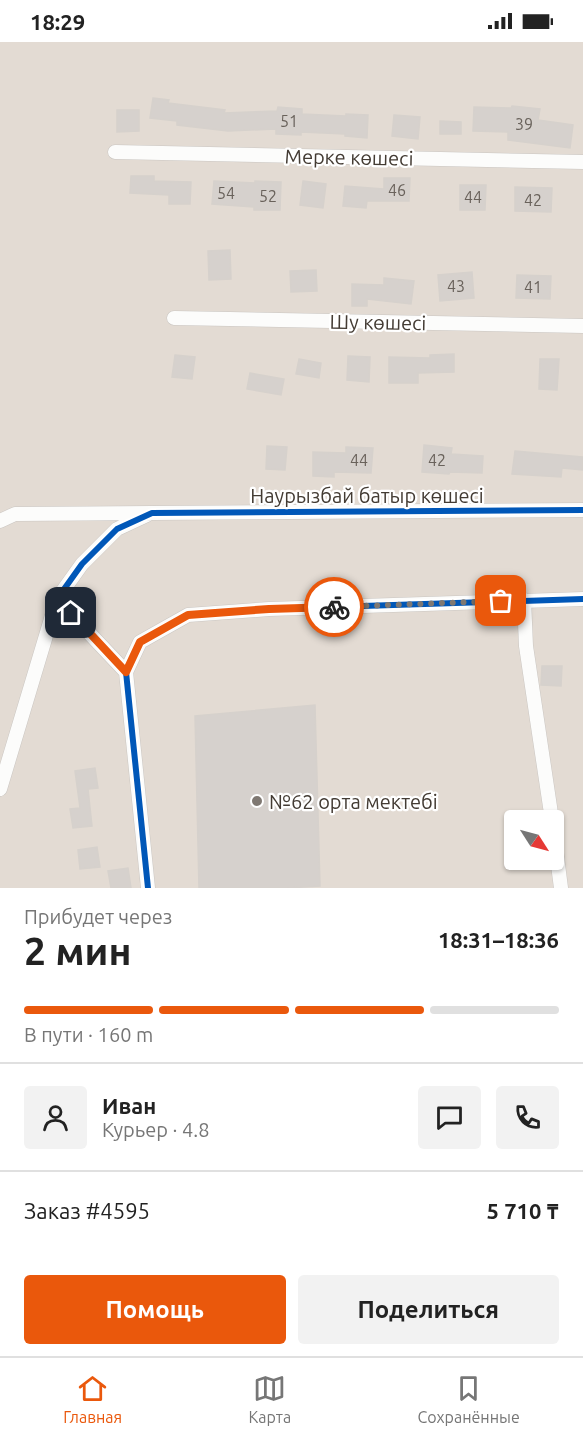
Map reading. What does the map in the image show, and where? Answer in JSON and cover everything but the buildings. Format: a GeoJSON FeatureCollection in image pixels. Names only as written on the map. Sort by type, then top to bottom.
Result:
{"type":"FeatureCollection","features":[{"type":"Feature","properties":{"kind":"street","name":"Мерке көшесі"},"geometry":{"type":"LineString","coordinates":[[115,152],[583,162]]}},
{"type":"Feature","properties":{"kind":"street","name":"Шу көшесі"},"geometry":{"type":"LineString","coordinates":[[174,318],[583,326]]}},
{"type":"Feature","properties":{"kind":"street","name":"Наурызбай батыр көшесі"},"geometry":{"type":"LineString","coordinates":[[0,521],[15,514],[583,510]]}},
{"type":"Feature","properties":{"kind":"street"},"geometry":{"type":"LineString","coordinates":[[0,789],[57,598],[82,564],[117,529],[152,513]]}},
{"type":"Feature","properties":{"kind":"street"},"geometry":{"type":"LineString","coordinates":[[57,598],[126,672]]}},
{"type":"Feature","properties":{"kind":"street"},"geometry":{"type":"LineString","coordinates":[[148,888],[126,672],[140,642],[188,615],[269,609],[583,599]]}},
{"type":"Feature","properties":{"kind":"street"},"geometry":{"type":"LineString","coordinates":[[524,600],[526,646],[551,810]]}},
{"type":"Feature","properties":{"kind":"street"},"geometry":{"type":"LineString","coordinates":[[559,870],[561,888]]}},
{"type":"Feature","properties":{"kind":"shaded area"},"geometry":{"type":"Polygon","coordinates":[[[0,42],[583,42],[583,888],[0,888],[0,42]]]}},
{"type":"Feature","properties":{"kind":"cycle path"},"geometry":{"type":"LineString","coordinates":[[148,888],[126,672],[57,599],[82,564],[117,529],[152,513],[583,510]]}},
{"type":"Feature","properties":{"kind":"cycle path"},"geometry":{"type":"LineString","coordinates":[[126,672],[140,642],[188,615],[269,609],[583,599]]}},
{"type":"Feature","properties":{"kind":"way so far"},"geometry":{"type":"LineString","coordinates":[[334,607],[501,601]]}},
{"type":"Feature","properties":{"kind":"place","name":"№62 орта мектебі"},"geometry":{"type":"Point","coordinates":[257,801]}},
{"type":"Feature","properties":{"kind":"route"},"geometry":{"type":"LineString","coordinates":[[71,613],[126,672],[140,642],[188,615],[334,607]]}}]}
